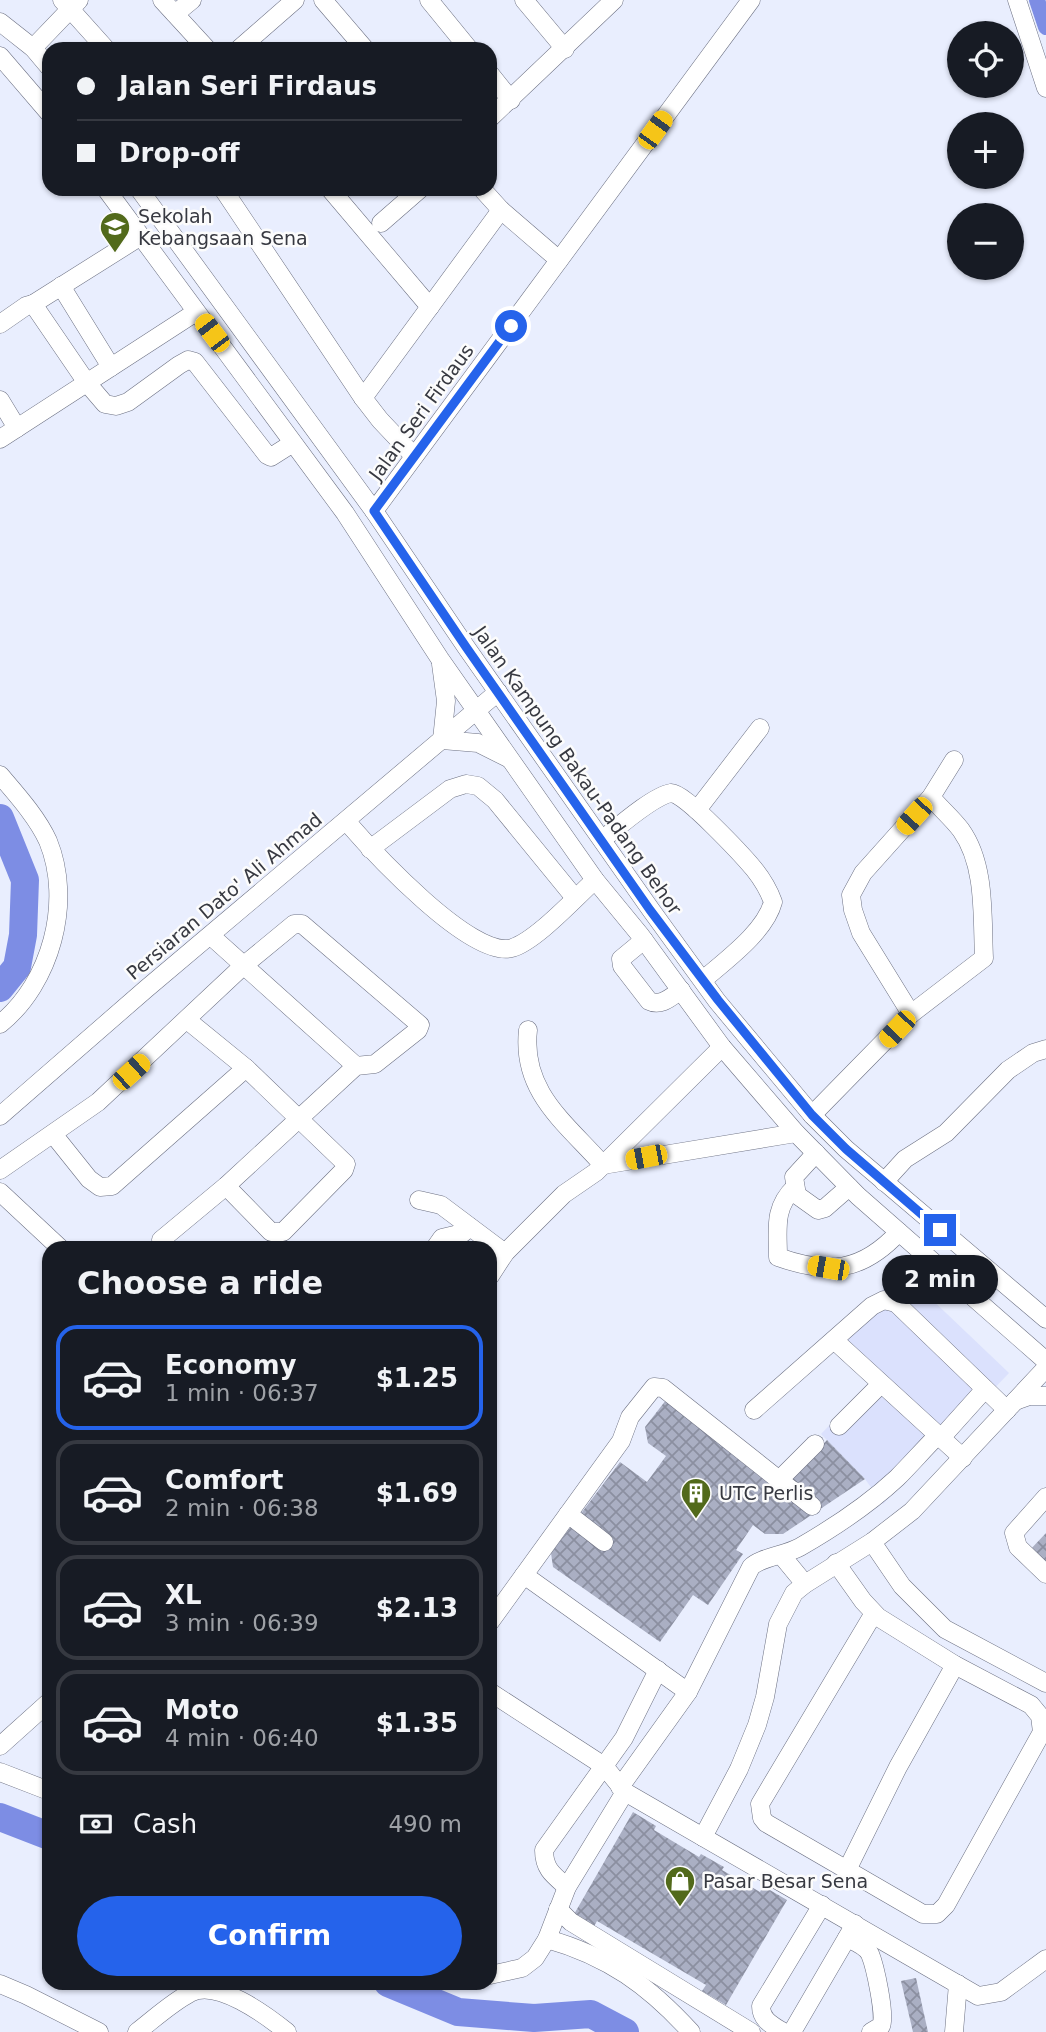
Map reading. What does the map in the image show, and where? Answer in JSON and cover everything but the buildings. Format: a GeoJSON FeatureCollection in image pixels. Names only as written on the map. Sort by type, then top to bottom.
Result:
{"type":"FeatureCollection","features":[{"type":"Feature","properties":{"kind":"street"},"geometry":{"type":"LineString","coordinates":[[162,0],[201,42]]}},
{"type":"Feature","properties":{"kind":"street"},"geometry":{"type":"LineString","coordinates":[[175,14],[192,0]]}},
{"type":"Feature","properties":{"kind":"street"},"geometry":{"type":"LineString","coordinates":[[247,42],[295,0]]}},
{"type":"Feature","properties":{"kind":"street"},"geometry":{"type":"LineString","coordinates":[[323,0],[356,42]]}},
{"type":"Feature","properties":{"kind":"street"},"geometry":{"type":"LineString","coordinates":[[429,0],[463,42]]}},
{"type":"Feature","properties":{"kind":"street"},"geometry":{"type":"LineString","coordinates":[[524,0],[565,49]]}},
{"type":"Feature","properties":{"kind":"street"},"geometry":{"type":"LineString","coordinates":[[497,112],[614,0]]}},
{"type":"Feature","properties":{"kind":"street","name":"Jalan Seri Firdaus"},"geometry":{"type":"LineString","coordinates":[[374,511],[751,0]]}},
{"type":"Feature","properties":{"kind":"street"},"geometry":{"type":"LineString","coordinates":[[1017,0],[1046,88]]}},
{"type":"Feature","properties":{"kind":"street"},"geometry":{"type":"LineString","coordinates":[[33,48],[70,3],[101,42]]}},
{"type":"Feature","properties":{"kind":"street"},"geometry":{"type":"LineString","coordinates":[[0,22],[33,48],[42,59]]}},
{"type":"Feature","properties":{"kind":"street"},"geometry":{"type":"LineString","coordinates":[[0,57],[42,105]]}},
{"type":"Feature","properties":{"kind":"street"},"geometry":{"type":"LineString","coordinates":[[497,83],[510,100]]}},
{"type":"Feature","properties":{"kind":"street"},"geometry":{"type":"LineString","coordinates":[[111,196],[345,513],[440,659],[595,880],[644,940],[722,1048],[796,1133],[849,1187],[1046,1361]]}},
{"type":"Feature","properties":{"kind":"street","name":"Jalan Kampung Bakau-Padang Behor"},"geometry":{"type":"LineString","coordinates":[[144,196],[374,511],[650,910],[703,980],[812,1115],[884,1182],[1046,1319]]}},
{"type":"Feature","properties":{"kind":"street"},"geometry":{"type":"LineString","coordinates":[[228,196],[363,398],[414,456]]}},
{"type":"Feature","properties":{"kind":"street"},"geometry":{"type":"LineString","coordinates":[[336,196],[430,307]]}},
{"type":"Feature","properties":{"kind":"street"},"geometry":{"type":"LineString","coordinates":[[381,223],[412,196]]}},
{"type":"Feature","properties":{"kind":"street"},"geometry":{"type":"LineString","coordinates":[[488,196],[500,210],[559,260]]}},
{"type":"Feature","properties":{"kind":"street"},"geometry":{"type":"LineString","coordinates":[[363,398],[500,210]]}},
{"type":"Feature","properties":{"kind":"street"},"geometry":{"type":"LineString","coordinates":[[0,324],[141,236]]}},
{"type":"Feature","properties":{"kind":"street"},"geometry":{"type":"LineString","coordinates":[[61,286],[111,367]]}},
{"type":"Feature","properties":{"kind":"street"},"geometry":{"type":"LineString","coordinates":[[33,304],[87,383],[105,404],[116,406],[128,402],[188,360],[195,362],[267,454],[271,457],[293,443]]}},
{"type":"Feature","properties":{"kind":"street"},"geometry":{"type":"LineString","coordinates":[[0,439],[196,312]]}},
{"type":"Feature","properties":{"kind":"street"},"geometry":{"type":"LineString","coordinates":[[0,400],[17,428]]}},
{"type":"Feature","properties":{"kind":"street"},"geometry":{"type":"LineString","coordinates":[[440,659],[446,701],[442,740],[478,743],[514,762]]}},
{"type":"Feature","properties":{"kind":"street","name":"Persiaran Dato' Ali Ahmad"},"geometry":{"type":"LineString","coordinates":[[0,1116],[498,692]]}},
{"type":"Feature","properties":{"kind":"street"},"geometry":{"type":"LineString","coordinates":[[697,810],[761,728]]}},
{"type":"Feature","properties":{"kind":"street"},"geometry":{"type":"LineString","coordinates":[[911,1014],[861,933],[851,895],[863,873],[931,797],[954,760]]}},
{"type":"Feature","properties":{"kind":"street"},"geometry":{"type":"LineString","coordinates":[[0,775],[18,795],[47,840],[57,871],[58,897],[55,930],[47,956],[28,993],[11,1015],[0,1024]]}},
{"type":"Feature","properties":{"kind":"street"},"geometry":{"type":"LineString","coordinates":[[370,849],[450,789],[466,784],[478,786],[495,800],[575,898]]}},
{"type":"Feature","properties":{"kind":"street"},"geometry":{"type":"LineString","coordinates":[[603,839],[642,808],[670,793],[678,794],[754,869],[773,902],[770,914],[735,953],[703,980]]}},
{"type":"Feature","properties":{"kind":"street"},"geometry":{"type":"LineString","coordinates":[[812,1115],[911,1014],[984,958],[980,885],[973,855],[961,830],[931,797]]}},
{"type":"Feature","properties":{"kind":"street"},"geometry":{"type":"LineString","coordinates":[[346,821],[370,849],[432,907],[461,930],[492,948],[512,948],[528,940],[595,880]]}},
{"type":"Feature","properties":{"kind":"street"},"geometry":{"type":"LineString","coordinates":[[0,1170],[98,1101],[243,966],[295,924],[302,923],[420,1025],[418,1030],[375,1064],[356,1066],[226,1186],[161,1240]]}},
{"type":"Feature","properties":{"kind":"street"},"geometry":{"type":"LineString","coordinates":[[211,936],[356,1066]]}},
{"type":"Feature","properties":{"kind":"street"},"geometry":{"type":"LineString","coordinates":[[644,940],[621,959],[622,966],[654,1004],[661,1003],[681,990]]}},
{"type":"Feature","properties":{"kind":"street"},"geometry":{"type":"LineString","coordinates":[[187,1020],[246,1068],[346,1164],[344,1170],[283,1232],[271,1232],[226,1186]]}},
{"type":"Feature","properties":{"kind":"street"},"geometry":{"type":"LineString","coordinates":[[528,1031],[527,1060],[536,1088],[552,1111],[603,1165]]}},
{"type":"Feature","properties":{"kind":"street"},"geometry":{"type":"LineString","coordinates":[[497,1265],[505,1253],[564,1194],[603,1165],[722,1048]]}},
{"type":"Feature","properties":{"kind":"street"},"geometry":{"type":"LineString","coordinates":[[884,1182],[905,1159],[946,1133],[1008,1070],[1033,1053],[1046,1049]]}},
{"type":"Feature","properties":{"kind":"street"},"geometry":{"type":"LineString","coordinates":[[53,1134],[89,1179],[100,1187],[112,1186],[246,1068]]}},
{"type":"Feature","properties":{"kind":"street"},"geometry":{"type":"LineString","coordinates":[[603,1165],[796,1133]]}},
{"type":"Feature","properties":{"kind":"street"},"geometry":{"type":"LineString","coordinates":[[816,1153],[794,1177],[797,1195],[818,1210],[825,1208],[849,1187]]}},
{"type":"Feature","properties":{"kind":"street"},"geometry":{"type":"LineString","coordinates":[[795,1188],[783,1199],[778,1214],[778,1256],[788,1261],[841,1269],[863,1261],[886,1246],[899,1232]]}},
{"type":"Feature","properties":{"kind":"street"},"geometry":{"type":"LineString","coordinates":[[0,1192],[52,1241]]}},
{"type":"Feature","properties":{"kind":"street"},"geometry":{"type":"LineString","coordinates":[[419,1200],[441,1205],[489,1241]]}},
{"type":"Feature","properties":{"kind":"street"},"geometry":{"type":"LineString","coordinates":[[440,1241],[442,1238],[463,1233],[470,1227]]}},
{"type":"Feature","properties":{"kind":"street"},"geometry":{"type":"LineString","coordinates":[[497,1247],[505,1253]]}},
{"type":"Feature","properties":{"kind":"street"},"geometry":{"type":"LineString","coordinates":[[754,1410],[872,1306],[884,1300],[896,1303],[985,1389],[1011,1406]]}},
{"type":"Feature","properties":{"kind":"street"},"geometry":{"type":"LineString","coordinates":[[834,1340],[962,1458]]}},
{"type":"Feature","properties":{"kind":"street"},"geometry":{"type":"LineString","coordinates":[[704,1837],[739,1769],[757,1725],[765,1698],[778,1624],[789,1601],[804,1584],[872,1542],[912,1511],[1046,1368]]}},
{"type":"Feature","properties":{"kind":"street"},"geometry":{"type":"LineString","coordinates":[[839,1426],[881,1384]]}},
{"type":"Feature","properties":{"kind":"street"},"geometry":{"type":"LineString","coordinates":[[497,1612],[621,1441],[630,1417],[650,1388],[657,1386],[663,1388],[835,1525]]}},
{"type":"Feature","properties":{"kind":"street"},"geometry":{"type":"LineString","coordinates":[[497,1973],[522,1968],[535,1958],[547,1939],[567,1887],[622,1790],[688,1692],[751,1567],[762,1560],[782,1556],[835,1525],[896,1479],[985,1389]]}},
{"type":"Feature","properties":{"kind":"street"},"geometry":{"type":"LineString","coordinates":[[1011,1406],[1029,1396],[1046,1396]]}},
{"type":"Feature","properties":{"kind":"street"},"geometry":{"type":"LineString","coordinates":[[779,1480],[816,1444]]}},
{"type":"Feature","properties":{"kind":"street"},"geometry":{"type":"LineString","coordinates":[[1046,1497],[1014,1533],[1018,1547],[1046,1574]]}},
{"type":"Feature","properties":{"kind":"street"},"geometry":{"type":"LineString","coordinates":[[568,1514],[604,1542]]}},
{"type":"Feature","properties":{"kind":"street"},"geometry":{"type":"LineString","coordinates":[[872,1542],[902,1586],[945,1629],[1046,1683]]}},
{"type":"Feature","properties":{"kind":"street"},"geometry":{"type":"LineString","coordinates":[[782,1556],[804,1584]]}},
{"type":"Feature","properties":{"kind":"street"},"geometry":{"type":"LineString","coordinates":[[836,1563],[874,1613],[955,1665],[1031,1705],[1040,1716],[1042,1732],[946,1905],[937,1914],[923,1914],[766,1823],[762,1818],[760,1804],[874,1613]]}},
{"type":"Feature","properties":{"kind":"street"},"geometry":{"type":"LineString","coordinates":[[524,1574],[688,1692]]}},
{"type":"Feature","properties":{"kind":"street"},"geometry":{"type":"LineString","coordinates":[[847,1870],[898,1767],[955,1665]]}},
{"type":"Feature","properties":{"kind":"street"},"geometry":{"type":"LineString","coordinates":[[567,1887],[549,1872],[544,1862],[544,1850],[624,1738],[658,1670]]}},
{"type":"Feature","properties":{"kind":"street"},"geometry":{"type":"LineString","coordinates":[[497,1697],[604,1766],[622,1790],[822,1905],[851,1931],[870,1955],[884,2016],[881,2026],[871,2032]]}},
{"type":"Feature","properties":{"kind":"street"},"geometry":{"type":"LineString","coordinates":[[0,1746],[42,1708]]}},
{"type":"Feature","properties":{"kind":"street"},"geometry":{"type":"LineString","coordinates":[[0,1772],[42,1788]]}},
{"type":"Feature","properties":{"kind":"street"},"geometry":{"type":"LineString","coordinates":[[783,2032],[765,2020],[761,2006],[822,1905]]}},
{"type":"Feature","properties":{"kind":"street"},"geometry":{"type":"LineString","coordinates":[[558,1909],[598,1948],[667,2005],[691,2032]]}},
{"type":"Feature","properties":{"kind":"street"},"geometry":{"type":"LineString","coordinates":[[851,1931],[978,1996],[994,1995],[1046,1959]]}},
{"type":"Feature","properties":{"kind":"street"},"geometry":{"type":"LineString","coordinates":[[792,2032],[851,1931]]}},
{"type":"Feature","properties":{"kind":"street"},"geometry":{"type":"LineString","coordinates":[[547,1939],[598,1948],[751,2032]]}},
{"type":"Feature","properties":{"kind":"street"},"geometry":{"type":"LineString","coordinates":[[0,1984],[99,2032]]}},
{"type":"Feature","properties":{"kind":"street"},"geometry":{"type":"LineString","coordinates":[[954,2032],[958,1984]]}},
{"type":"Feature","properties":{"kind":"street"},"geometry":{"type":"LineString","coordinates":[[137,2032],[196,1990]]}},
{"type":"Feature","properties":{"kind":"street"},"geometry":{"type":"LineString","coordinates":[[218,1990],[268,2017],[286,2032]]}},
{"type":"Feature","properties":{"kind":"shaded area"},"geometry":{"type":"Polygon","coordinates":[[[904,1273],[1009,1373],[883,1504],[865,1479],[821,1434],[870,1384],[823,1338],[904,1273]]]}},
{"type":"Feature","properties":{"kind":"waterway"},"geometry":{"type":"LineString","coordinates":[[1037,0],[1046,27]]}},
{"type":"Feature","properties":{"kind":"waterway"},"geometry":{"type":"LineString","coordinates":[[0,818],[25,880],[23,935],[17,967],[0,988]]}},
{"type":"Feature","properties":{"kind":"waterway"},"geometry":{"type":"LineString","coordinates":[[0,1817],[42,1833]]}},
{"type":"Feature","properties":{"kind":"waterway"},"geometry":{"type":"LineString","coordinates":[[405,1990],[458,2012],[534,2018],[591,2014],[625,2032]]}},
{"type":"Feature","properties":{"kind":"place","name":"Sekolah Kebangsaan Sena"},"geometry":{"type":"Point","coordinates":[115,254]}},
{"type":"Feature","properties":{"kind":"place","name":"UTC Perlis"},"geometry":{"type":"Point","coordinates":[696,1520]}},
{"type":"Feature","properties":{"kind":"place","name":"Pasar Besar Sena"},"geometry":{"type":"Point","coordinates":[680,1908]}},
{"type":"Feature","properties":{"kind":"route"},"geometry":{"type":"LineString","coordinates":[[511,326],[374,511],[650,910],[718,1000],[812,1115],[846,1149],[940,1230]]}}]}
